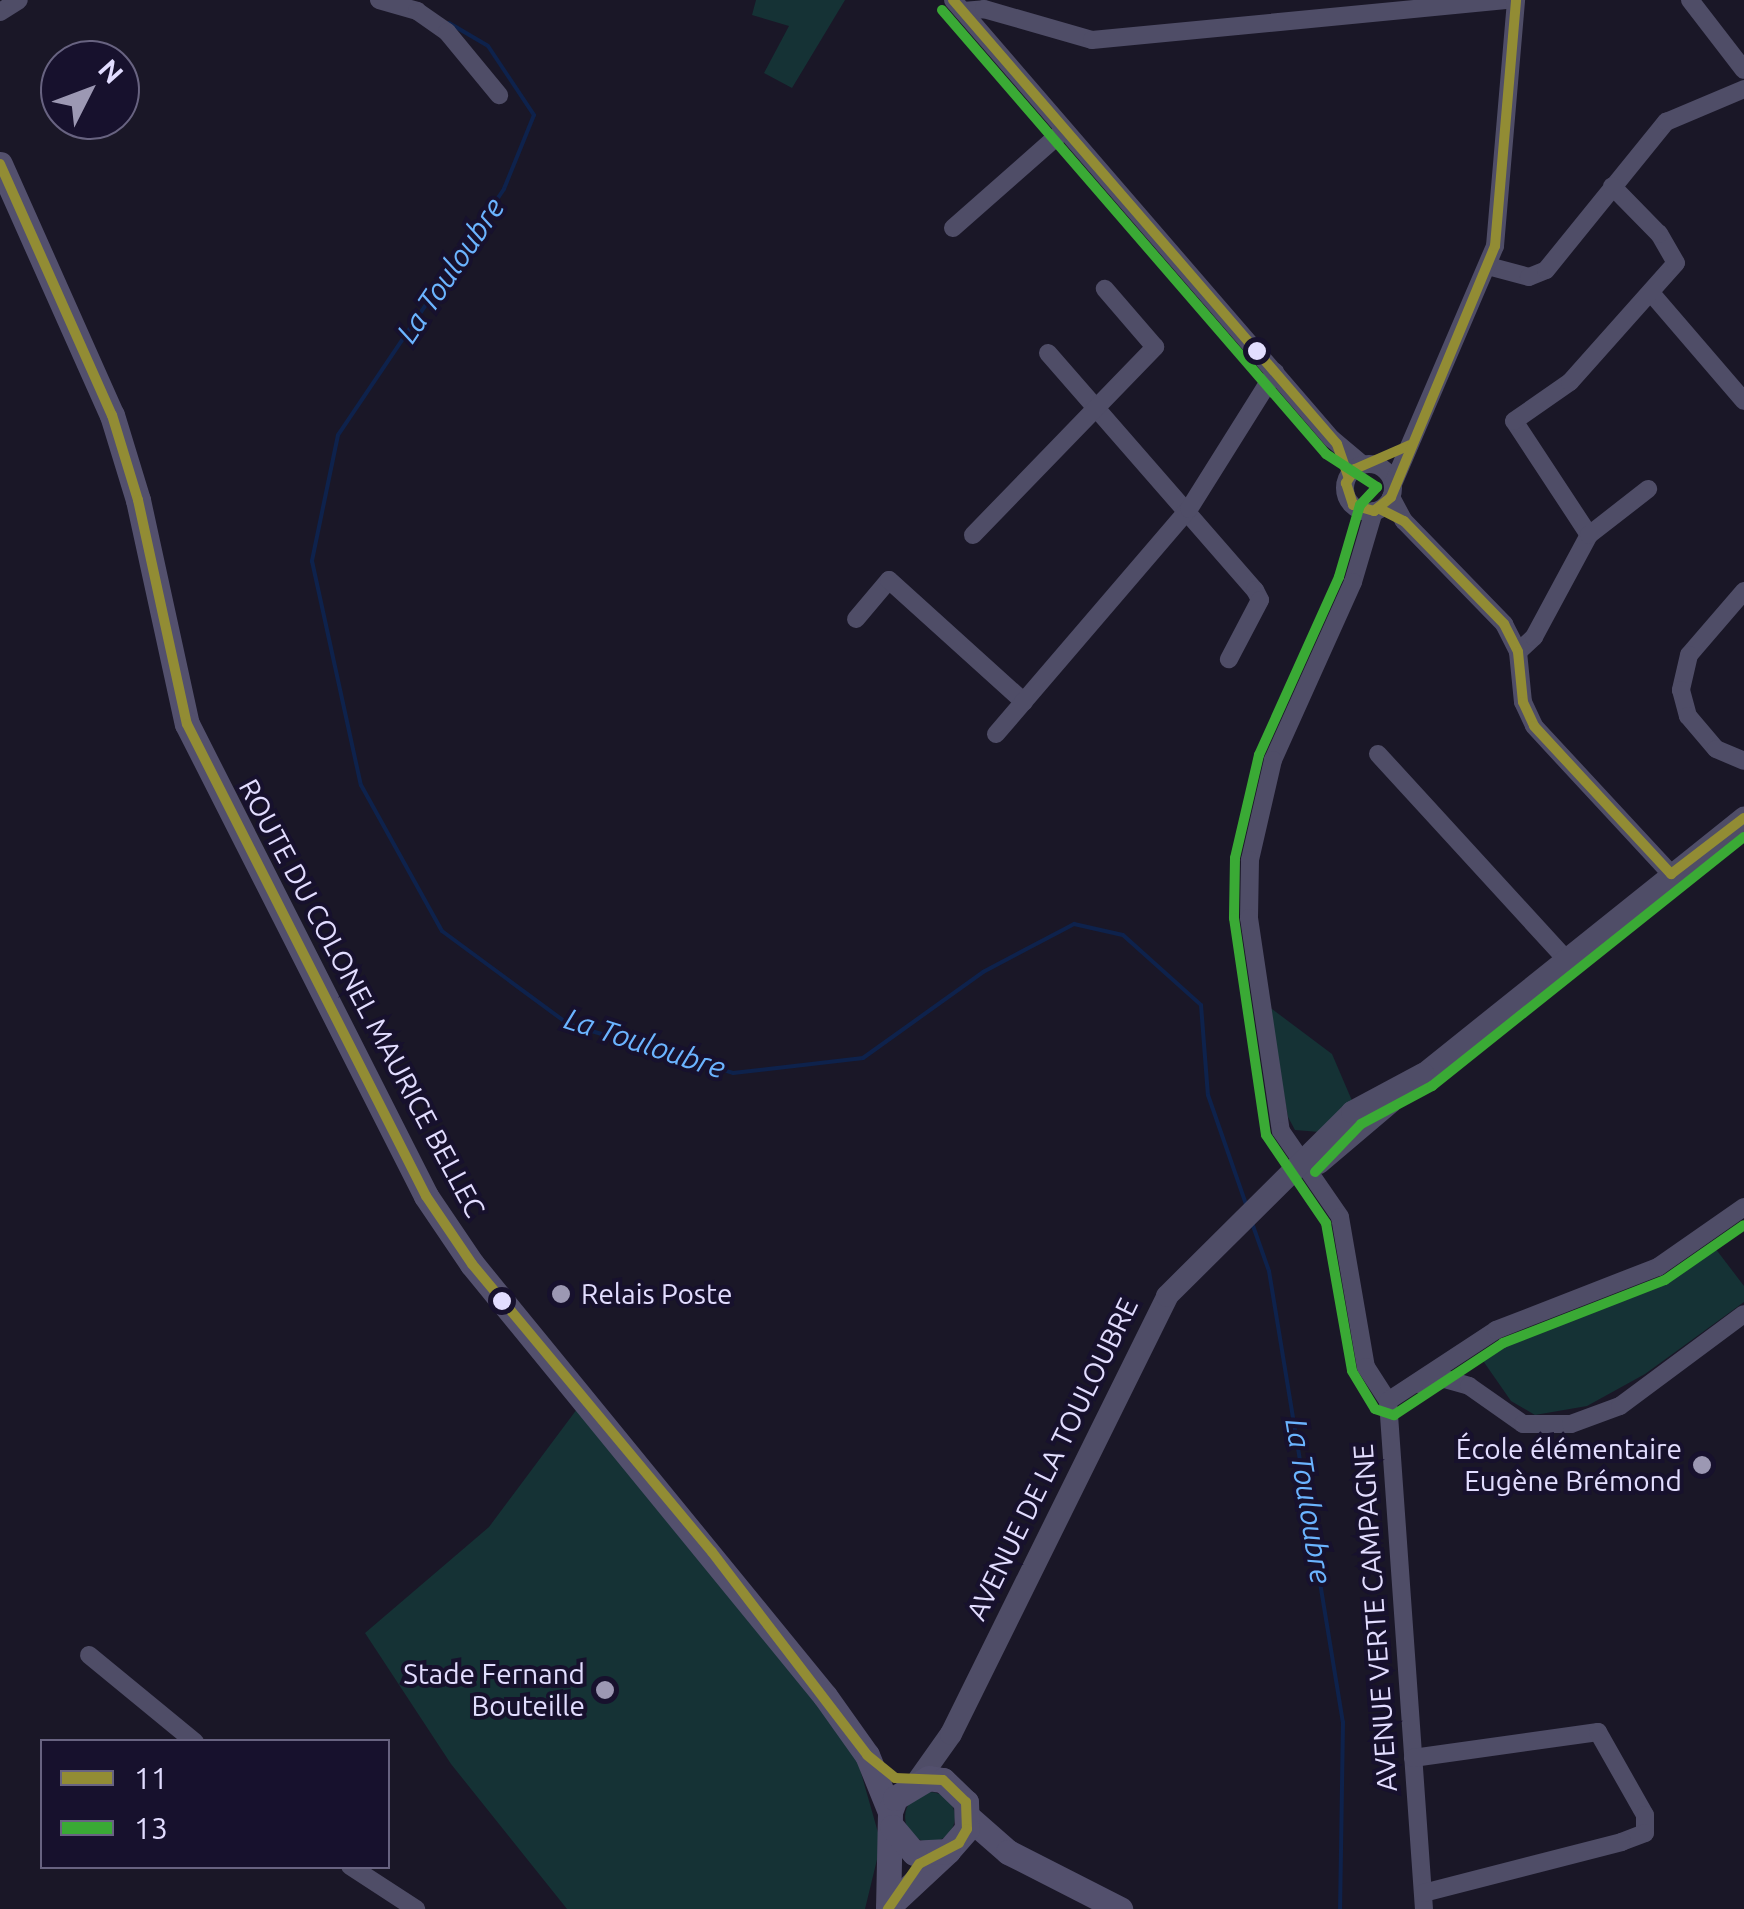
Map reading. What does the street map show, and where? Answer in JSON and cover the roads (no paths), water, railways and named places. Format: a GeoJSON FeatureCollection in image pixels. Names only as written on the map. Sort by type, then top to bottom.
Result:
{"type":"FeatureCollection","features":[{"type":"Feature","properties":{"kind":"main road","name":"ROUTE DU COLONEL MAURICE BELLEC"},"geometry":{"type":"LineString","coordinates":[[0,164],[112,415],[138,500],[187,724],[426,1196],[472,1264],[712,1552],[867,1755],[895,1778],[916,1780]]}},
{"type":"Feature","properties":{"kind":"main road","name":"ROUTE DU COLONEL MAURICE BELLEC"},"geometry":{"type":"LineString","coordinates":[[867,1755],[891,1819]]}},
{"type":"Feature","properties":{"kind":"main road"},"geometry":{"type":"LineString","coordinates":[[888,1906],[891,1819],[916,1780],[943,1780],[958,1790],[968,1817],[987,1837],[1040,1870]]}},
{"type":"Feature","properties":{"kind":"main road"},"geometry":{"type":"LineString","coordinates":[[888,1906],[940,1854],[959,1842],[968,1817]]}},
{"type":"Feature","properties":{"kind":"main road"},"geometry":{"type":"LineString","coordinates":[[891,1819],[901,1844],[940,1854],[1001,1855],[1120,1909]]}},
{"type":"Feature","properties":{"kind":"street"},"geometry":{"type":"LineString","coordinates":[[0,12],[19,0]]}},
{"type":"Feature","properties":{"kind":"street"},"geometry":{"type":"LineString","coordinates":[[1292,0],[1295,21]]}},
{"type":"Feature","properties":{"kind":"street"},"geometry":{"type":"LineString","coordinates":[[958,6],[984,9],[1092,40],[1514,0],[1501,199],[1488,266],[1410,445],[1380,502]]}},
{"type":"Feature","properties":{"kind":"street"},"geometry":{"type":"LineString","coordinates":[[1690,0],[1744,70]]}},
{"type":"Feature","properties":{"kind":"street"},"geometry":{"type":"LineString","coordinates":[[386,1],[417,10],[448,32],[500,95]]}},
{"type":"Feature","properties":{"kind":"street"},"geometry":{"type":"LineString","coordinates":[[958,6],[1337,444],[1362,468],[1380,502],[1404,521],[1504,624],[1518,652],[1523,702],[1534,726],[1672,874]]}},
{"type":"Feature","properties":{"kind":"street"},"geometry":{"type":"LineString","coordinates":[[1488,266],[1529,277],[1546,270],[1666,122],[1744,89]]}},
{"type":"Feature","properties":{"kind":"street"},"geometry":{"type":"LineString","coordinates":[[953,228],[1064,130]]}},
{"type":"Feature","properties":{"kind":"street"},"geometry":{"type":"LineString","coordinates":[[1588,534],[1514,421],[1570,382],[1676,263],[1659,234],[1612,186]]}},
{"type":"Feature","properties":{"kind":"street"},"geometry":{"type":"LineString","coordinates":[[973,535],[1155,347],[1105,288]]}},
{"type":"Feature","properties":{"kind":"street"},"geometry":{"type":"LineString","coordinates":[[1652,294],[1744,401]]}},
{"type":"Feature","properties":{"kind":"street"},"geometry":{"type":"LineString","coordinates":[[1048,354],[1189,509],[1260,600],[1230,659]]}},
{"type":"Feature","properties":{"kind":"street"},"geometry":{"type":"LineString","coordinates":[[996,734],[1189,509],[1276,372]]}},
{"type":"Feature","properties":{"kind":"street"},"geometry":{"type":"LineString","coordinates":[[1380,502],[1348,499],[1362,468],[1410,445]]}},
{"type":"Feature","properties":{"kind":"street"},"geometry":{"type":"LineString","coordinates":[[1518,652],[1534,638],[1588,534],[1648,489]]}},
{"type":"Feature","properties":{"kind":"street","name":"AVENUE VERTE CAMPAGNE"},"geometry":{"type":"LineString","coordinates":[[1380,502],[1364,535],[1354,582],[1273,760],[1250,860],[1252,963],[1281,1131],[1340,1218],[1366,1367],[1388,1401],[1424,1901]]}},
{"type":"Feature","properties":{"kind":"street"},"geometry":{"type":"LineString","coordinates":[[856,619],[889,580],[1024,702]]}},
{"type":"Feature","properties":{"kind":"street"},"geometry":{"type":"LineString","coordinates":[[1744,592],[1689,655],[1681,690],[1688,716],[1716,749],[1744,761]]}},
{"type":"Feature","properties":{"kind":"street"},"geometry":{"type":"LineString","coordinates":[[1378,754],[1565,958]]}},
{"type":"Feature","properties":{"kind":"street","name":"AVENUE DE LA TOULOUBRE"},"geometry":{"type":"LineString","coordinates":[[916,1780],[951,1734],[1167,1296],[1235,1224],[1307,1166],[1352,1112],[1422,1074],[1744,818]]}},
{"type":"Feature","properties":{"kind":"street"},"geometry":{"type":"LineString","coordinates":[[1388,1401],[1496,1330],[1658,1267],[1744,1207]]}},
{"type":"Feature","properties":{"kind":"street"},"geometry":{"type":"LineString","coordinates":[[1411,1386],[1446,1379],[1482,1392],[1523,1424],[1571,1424],[1620,1406],[1744,1314]]}},
{"type":"Feature","properties":{"kind":"street"},"geometry":{"type":"LineString","coordinates":[[89,1656],[191,1739]]}},
{"type":"Feature","properties":{"kind":"street"},"geometry":{"type":"LineString","coordinates":[[1413,1758],[1598,1732],[1645,1815],[1645,1833],[1622,1842],[1424,1901]]}},
{"type":"Feature","properties":{"kind":"street"},"geometry":{"type":"LineString","coordinates":[[951,1734],[958,1790]]}},
{"type":"Feature","properties":{"kind":"street"},"geometry":{"type":"LineString","coordinates":[[355,1869],[416,1909]]}},
{"type":"Feature","properties":{"kind":"waterway","name":"La Touloubre"},"geometry":{"type":"LineString","coordinates":[[449,23],[488,46],[534,115],[504,189],[338,435],[312,561],[361,785],[442,931],[568,1024],[733,1073],[863,1058],[983,972],[1074,924],[1123,935],[1201,1005],[1208,1095],[1246,1204]]}},
{"type":"Feature","properties":{"kind":"waterway","name":"La Touloubre"},"geometry":{"type":"LineString","coordinates":[[1252,1223],[1269,1271],[1343,1722],[1340,1909]]}},
{"type":"Feature","properties":{"kind":"place","name":"Relais Poste"},"geometry":{"type":"Point","coordinates":[561,1294]}},
{"type":"Feature","properties":{"kind":"place","name":"École élémentaire Eugène Brémond"},"geometry":{"type":"Point","coordinates":[1702,1465]}},
{"type":"Feature","properties":{"kind":"place","name":"Stade Fernand Bouteille"},"geometry":{"type":"Point","coordinates":[605,1690]}}]}
